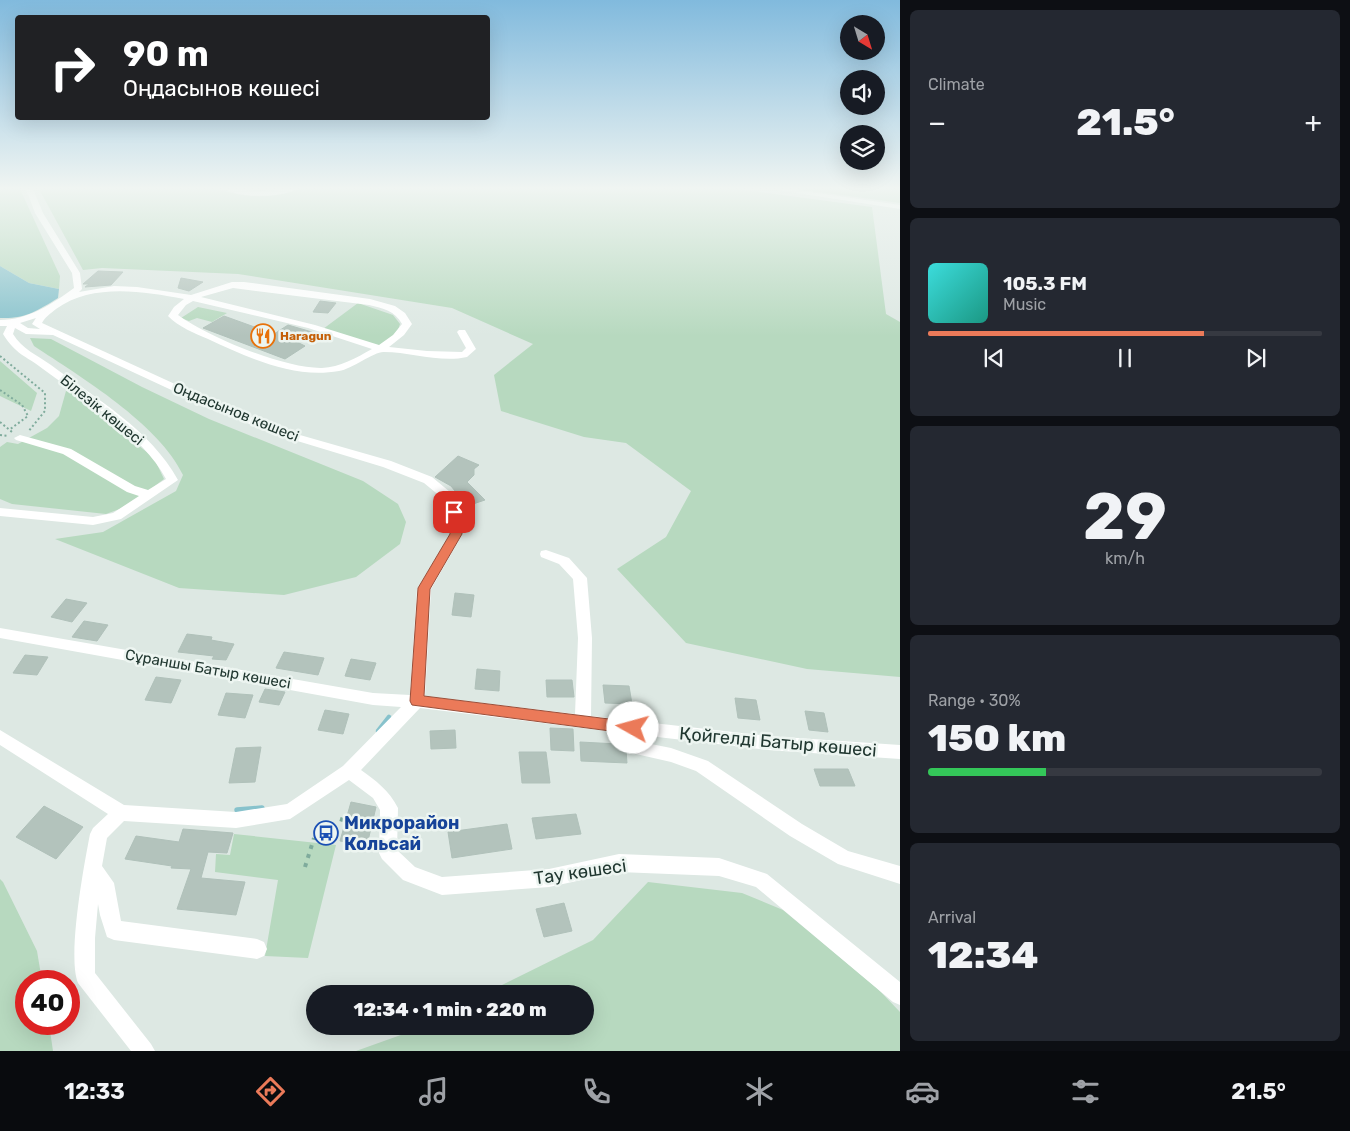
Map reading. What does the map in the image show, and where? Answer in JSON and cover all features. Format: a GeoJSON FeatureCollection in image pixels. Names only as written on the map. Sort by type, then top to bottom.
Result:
{"type":"FeatureCollection","features":[{"type":"Feature","properties":{"kind":"street","name":"Оңдасынов көшесі"},"geometry":{"type":"LineString","coordinates":[[55,238],[76,273],[78,289],[41,316],[37,324],[197,398],[275,431],[387,464],[428,480],[446,495],[456,516],[456,534],[424,588],[417,701]]}},
{"type":"Feature","properties":{"kind":"street"},"geometry":{"type":"LineString","coordinates":[[244,284],[338,297],[392,308],[402,315],[407,324],[403,331],[357,362],[340,368],[316,371],[273,363],[185,325],[173,316],[176,307],[192,298],[232,285],[244,284]]}},
{"type":"Feature","properties":{"kind":"street"},"geometry":{"type":"LineString","coordinates":[[13,323],[82,293],[119,290],[153,291],[192,298],[320,329],[364,344],[449,356],[464,355],[471,349],[462,332]]}},
{"type":"Feature","properties":{"kind":"street"},"geometry":{"type":"LineString","coordinates":[[0,322],[13,323],[26,331],[54,332]]}},
{"type":"Feature","properties":{"kind":"street","name":"Білезік көшесі"},"geometry":{"type":"LineString","coordinates":[[0,512],[93,521],[117,516],[172,480],[164,465],[127,428],[43,364],[16,347],[8,334],[13,323]]}},
{"type":"Feature","properties":{"kind":"street"},"geometry":{"type":"LineString","coordinates":[[20,438],[41,446],[67,451],[131,489],[149,495]]}},
{"type":"Feature","properties":{"kind":"street"},"geometry":{"type":"LineString","coordinates":[[546,554],[564,561],[580,578],[585,638],[583,722]]}},
{"type":"Feature","properties":{"kind":"street","name":"Сұраншы Батыр көшесі"},"geometry":{"type":"LineString","coordinates":[[0,633],[373,699],[417,701]]}},
{"type":"Feature","properties":{"kind":"street"},"geometry":{"type":"LineString","coordinates":[[0,736],[121,813],[236,820],[290,811],[349,771],[417,701]]}},
{"type":"Feature","properties":{"kind":"street","name":"Қойгелді Батыр көшесі"},"geometry":{"type":"LineString","coordinates":[[417,701],[828,750],[900,752]]}},
{"type":"Feature","properties":{"kind":"street"},"geometry":{"type":"LineString","coordinates":[[620,726],[625,738],[642,749],[671,755],[702,766],[796,830],[844,858],[900,875]]}},
{"type":"Feature","properties":{"kind":"street","name":"Тау көшесі"},"geometry":{"type":"LineString","coordinates":[[349,771],[379,793],[389,808],[388,853],[409,874],[442,886],[549,878],[619,863],[719,867],[761,880],[900,995]]}},
{"type":"Feature","properties":{"kind":"street"},"geometry":{"type":"LineString","coordinates":[[121,813],[100,834],[93,868],[85,938],[85,976],[144,1051]]}},
{"type":"Feature","properties":{"kind":"street"},"geometry":{"type":"LineString","coordinates":[[93,868],[105,882],[114,930],[258,948]]}},
{"type":"Feature","properties":{"kind":"path"},"geometry":{"type":"LineString","coordinates":[[0,356],[10,367],[31,379],[45,393],[44,412],[32,429],[20,438],[0,422]]}},
{"type":"Feature","properties":{"kind":"path"},"geometry":{"type":"LineString","coordinates":[[0,390],[22,405],[28,416],[9,430]]}},
{"type":"Feature","properties":{"kind":"path"},"geometry":{"type":"LineString","coordinates":[[305,867],[314,838]]}},
{"type":"Feature","properties":{"kind":"green space"},"geometry":{"type":"Polygon","coordinates":[[[0,238],[43,238],[60,276],[59,289],[29,283],[0,266],[0,238]]]}},
{"type":"Feature","properties":{"kind":"green space"},"geometry":{"type":"Polygon","coordinates":[[[66,238],[876,238],[886,314],[900,322],[900,677],[807,669],[686,643],[617,569],[666,537],[691,491],[626,443],[584,437],[501,411],[494,375],[533,344],[452,308],[238,274],[102,268],[83,270],[66,238]]]}},
{"type":"Feature","properties":{"kind":"green space"},"geometry":{"type":"Polygon","coordinates":[[[358,303],[393,315],[400,324],[397,333],[379,346],[323,329],[358,303]]]}},
{"type":"Feature","properties":{"kind":"green space"},"geometry":{"type":"Polygon","coordinates":[[[198,307],[227,313],[212,322],[197,318],[189,321],[181,318],[198,307]]]}},
{"type":"Feature","properties":{"kind":"green space"},"geometry":{"type":"Polygon","coordinates":[[[30,338],[51,339],[142,387],[209,419],[363,481],[398,504],[406,522],[400,544],[356,577],[284,595],[179,588],[55,539],[103,532],[176,491],[183,475],[172,456],[138,420],[95,387],[34,346],[30,338]]]}},
{"type":"Feature","properties":{"kind":"green space"},"geometry":{"type":"Polygon","coordinates":[[[0,361],[37,393],[31,411],[0,396],[0,361]]]}},
{"type":"Feature","properties":{"kind":"green space"},"geometry":{"type":"Polygon","coordinates":[[[66,391],[77,395],[154,458],[164,479],[128,506],[106,514],[12,504],[0,499],[0,447],[7,442],[18,444],[47,428],[59,416],[66,391]]]}},
{"type":"Feature","properties":{"kind":"green space"},"geometry":{"type":"Polygon","coordinates":[[[234,834],[336,845],[308,958],[265,956],[278,880],[215,872],[216,854],[230,855],[234,834]]]}},
{"type":"Feature","properties":{"kind":"green space"},"geometry":{"type":"Polygon","coordinates":[[[0,879],[37,951],[40,970],[15,970],[15,1035],[51,1035],[53,1051],[0,1051],[0,879]]]}},
{"type":"Feature","properties":{"kind":"green space"},"geometry":{"type":"Polygon","coordinates":[[[648,882],[742,893],[783,910],[878,989],[900,1012],[900,1051],[356,1051],[401,1035],[594,1035],[594,985],[502,985],[593,940],[648,882]]]}},
{"type":"Feature","properties":{"kind":"water"},"geometry":{"type":"Polygon","coordinates":[[[0,266],[29,283],[59,289],[58,298],[24,316],[0,318],[0,266]]]}},
{"type":"Feature","properties":{"kind":"building"},"geometry":{"type":"Polygon","coordinates":[[[98,271],[123,272],[111,285],[85,287],[89,284],[83,284],[98,271]]]}},
{"type":"Feature","properties":{"kind":"building"},"geometry":{"type":"Polygon","coordinates":[[[181,278],[203,282],[189,291],[178,288],[181,278]]]}},
{"type":"Feature","properties":{"kind":"building"},"geometry":{"type":"Polygon","coordinates":[[[320,301],[336,303],[328,313],[313,312],[320,301]]]}},
{"type":"Feature","properties":{"kind":"building"},"geometry":{"type":"Polygon","coordinates":[[[224,316],[274,334],[288,325],[312,332],[297,342],[305,346],[285,359],[203,328],[224,316]]]}},
{"type":"Feature","properties":{"kind":"building"},"geometry":{"type":"Polygon","coordinates":[[[458,456],[479,465],[474,469],[474,475],[467,482],[485,500],[467,506],[451,486],[435,477],[458,456]]]}},
{"type":"Feature","properties":{"kind":"building"},"geometry":{"type":"Polygon","coordinates":[[[455,593],[474,595],[471,617],[452,615],[455,593]]]}},
{"type":"Feature","properties":{"kind":"building"},"geometry":{"type":"Polygon","coordinates":[[[66,599],[87,603],[72,622],[51,617],[66,599]]]}},
{"type":"Feature","properties":{"kind":"building"},"geometry":{"type":"Polygon","coordinates":[[[84,621],[108,625],[97,641],[72,637],[84,621]]]}},
{"type":"Feature","properties":{"kind":"building"},"geometry":{"type":"Polygon","coordinates":[[[187,634],[212,637],[211,640],[234,644],[226,660],[212,659],[214,656],[178,652],[187,634]]]}},
{"type":"Feature","properties":{"kind":"building"},"geometry":{"type":"Polygon","coordinates":[[[284,652],[324,658],[318,675],[276,668],[284,652]]]}},
{"type":"Feature","properties":{"kind":"building"},"geometry":{"type":"Polygon","coordinates":[[[25,655],[48,657],[37,675],[13,673],[25,655]]]}},
{"type":"Feature","properties":{"kind":"building"},"geometry":{"type":"Polygon","coordinates":[[[351,659],[376,663],[370,680],[345,676],[351,659]]]}},
{"type":"Feature","properties":{"kind":"building"},"geometry":{"type":"Polygon","coordinates":[[[477,669],[500,671],[499,691],[475,689],[477,669]]]}},
{"type":"Feature","properties":{"kind":"building"},"geometry":{"type":"Polygon","coordinates":[[[156,677],[181,680],[171,703],[145,700],[156,677]]]}},
{"type":"Feature","properties":{"kind":"building"},"geometry":{"type":"Polygon","coordinates":[[[546,680],[572,680],[574,697],[547,697],[546,680]]]}},
{"type":"Feature","properties":{"kind":"building"},"geometry":{"type":"Polygon","coordinates":[[[603,685],[629,686],[632,704],[605,703],[603,685]]]}},
{"type":"Feature","properties":{"kind":"building"},"geometry":{"type":"Polygon","coordinates":[[[265,689],[285,692],[279,705],[259,702],[265,689]]]}},
{"type":"Feature","properties":{"kind":"building"},"geometry":{"type":"Polygon","coordinates":[[[226,693],[253,695],[245,718],[218,715],[226,693]]]}},
{"type":"Feature","properties":{"kind":"building"},"geometry":{"type":"Polygon","coordinates":[[[735,698],[756,700],[760,720],[738,718],[735,698]]]}},
{"type":"Feature","properties":{"kind":"building"},"geometry":{"type":"Polygon","coordinates":[[[325,710],[349,714],[343,734],[318,730],[325,710]]]}},
{"type":"Feature","properties":{"kind":"building"},"geometry":{"type":"Polygon","coordinates":[[[805,711],[824,713],[828,732],[809,730],[805,711]]]}},
{"type":"Feature","properties":{"kind":"building"},"geometry":{"type":"Polygon","coordinates":[[[550,728],[573,729],[574,751],[551,750],[550,728]]]}},
{"type":"Feature","properties":{"kind":"building"},"geometry":{"type":"Polygon","coordinates":[[[455,730],[456,748],[431,749],[430,731],[455,730]]]}},
{"type":"Feature","properties":{"kind":"building"},"geometry":{"type":"Polygon","coordinates":[[[580,742],[618,744],[626,750],[627,763],[581,761],[580,742]]]}},
{"type":"Feature","properties":{"kind":"building"},"geometry":{"type":"Polygon","coordinates":[[[261,747],[255,782],[229,783],[236,748],[261,747]]]}},
{"type":"Feature","properties":{"kind":"building"},"geometry":{"type":"Polygon","coordinates":[[[519,752],[546,752],[550,783],[522,783],[519,752]]]}},
{"type":"Feature","properties":{"kind":"building"},"geometry":{"type":"Polygon","coordinates":[[[814,769],[848,769],[855,786],[820,786],[814,769]]]}},
{"type":"Feature","properties":{"kind":"building"},"geometry":{"type":"Polygon","coordinates":[[[351,802],[376,807],[367,845],[340,841],[351,802]]]}},
{"type":"Feature","properties":{"kind":"building"},"geometry":{"type":"Polygon","coordinates":[[[44,806],[83,827],[56,859],[16,837],[44,806]]]}},
{"type":"Feature","properties":{"kind":"building"},"geometry":{"type":"Polygon","coordinates":[[[576,814],[581,834],[536,839],[532,818],[576,814]]]}},
{"type":"Feature","properties":{"kind":"building"},"geometry":{"type":"Polygon","coordinates":[[[507,824],[512,849],[452,858],[448,832],[507,824]]]}},
{"type":"Feature","properties":{"kind":"building"},"geometry":{"type":"Polygon","coordinates":[[[183,829],[233,833],[227,853],[208,852],[201,878],[245,882],[236,915],[177,909],[191,869],[171,868],[172,866],[125,859],[136,836],[179,842],[183,829]]]}},
{"type":"Feature","properties":{"kind":"building"},"geometry":{"type":"Polygon","coordinates":[[[564,903],[572,931],[544,937],[536,909],[564,903]]]}},
{"type":"Feature","properties":{"kind":"waterway"},"geometry":{"type":"LineString","coordinates":[[378,731],[389,717]]}},
{"type":"Feature","properties":{"kind":"waterway"},"geometry":{"type":"LineString","coordinates":[[237,810],[262,808]]}},
{"type":"Feature","properties":{"kind":"place","name":"Haragun"},"geometry":{"type":"Point","coordinates":[263,336]}},
{"type":"Feature","properties":{"kind":"place","name":"Микрорайон Кольсай"},"geometry":{"type":"Point","coordinates":[326,833]}},
{"type":"Feature","properties":{"kind":"route"},"geometry":{"type":"LineString","coordinates":[[454,512],[456,516],[456,534],[424,588],[417,701],[633,728]]}}]}
